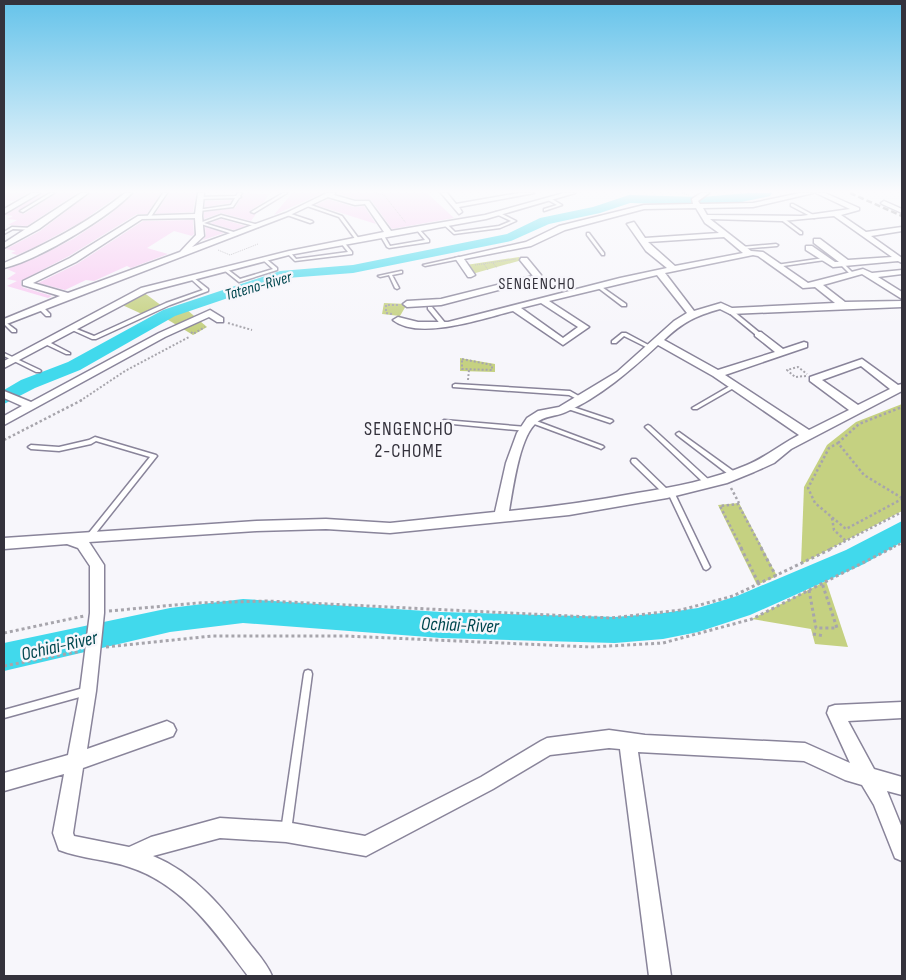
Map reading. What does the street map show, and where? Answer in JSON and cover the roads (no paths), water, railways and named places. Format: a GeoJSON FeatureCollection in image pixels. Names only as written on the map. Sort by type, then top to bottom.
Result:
{"type":"FeatureCollection","features":[{"type":"Feature","properties":{"kind":"street"},"geometry":{"type":"LineString","coordinates":[[4,246],[17,239]]}},
{"type":"Feature","properties":{"kind":"street"},"geometry":{"type":"LineString","coordinates":[[4,266],[64,239]]}},
{"type":"Feature","properties":{"kind":"street"},"geometry":{"type":"LineString","coordinates":[[68,296],[26,283],[72,260],[106,239]]}},
{"type":"Feature","properties":{"kind":"street"},"geometry":{"type":"LineString","coordinates":[[4,365],[127,297],[145,279],[178,256],[197,239]]}},
{"type":"Feature","properties":{"kind":"street"},"geometry":{"type":"LineString","coordinates":[[178,256],[224,239]]}},
{"type":"Feature","properties":{"kind":"street"},"geometry":{"type":"LineString","coordinates":[[4,322],[68,296],[145,279],[193,279],[264,259],[357,239]]}},
{"type":"Feature","properties":{"kind":"street"},"geometry":{"type":"LineString","coordinates":[[471,275],[460,258],[528,244],[539,239]]}},
{"type":"Feature","properties":{"kind":"street"},"geometry":{"type":"LineString","coordinates":[[643,240],[664,239]]}},
{"type":"Feature","properties":{"kind":"street"},"geometry":{"type":"LineString","coordinates":[[729,239],[744,251]]}},
{"type":"Feature","properties":{"kind":"street"},"geometry":{"type":"LineString","coordinates":[[872,239],[901,260]]}},
{"type":"Feature","properties":{"kind":"street"},"geometry":{"type":"LineString","coordinates":[[643,240],[649,249],[675,270]]}},
{"type":"Feature","properties":{"kind":"street"},"geometry":{"type":"LineString","coordinates":[[817,241],[844,263]]}},
{"type":"Feature","properties":{"kind":"street"},"geometry":{"type":"LineString","coordinates":[[809,248],[833,265],[901,260]]}},
{"type":"Feature","properties":{"kind":"street"},"geometry":{"type":"LineString","coordinates":[[889,251],[902,249]]}},
{"type":"Feature","properties":{"kind":"street"},"geometry":{"type":"LineString","coordinates":[[396,317],[418,324],[444,325],[598,286],[675,270],[744,251],[760,254],[806,286],[863,272],[902,296]]}},
{"type":"Feature","properties":{"kind":"street"},"geometry":{"type":"LineString","coordinates":[[404,304],[441,302],[538,277],[522,259]]}},
{"type":"Feature","properties":{"kind":"street"},"geometry":{"type":"LineString","coordinates":[[870,276],[902,272]]}},
{"type":"Feature","properties":{"kind":"street"},"geometry":{"type":"LineString","coordinates":[[660,273],[692,314]]}},
{"type":"Feature","properties":{"kind":"street"},"geometry":{"type":"LineString","coordinates":[[817,284],[843,305]]}},
{"type":"Feature","properties":{"kind":"street"},"geometry":{"type":"LineString","coordinates":[[891,289],[902,288]]}},
{"type":"Feature","properties":{"kind":"street"},"geometry":{"type":"LineString","coordinates":[[515,308],[563,342],[584,327],[543,300]]}},
{"type":"Feature","properties":{"kind":"street"},"geometry":{"type":"LineString","coordinates":[[501,517],[512,463],[529,425],[542,414],[567,407],[621,374],[676,323],[692,314],[721,306],[730,311],[843,305],[900,306]]}},
{"type":"Feature","properties":{"kind":"street"},"geometry":{"type":"LineString","coordinates":[[4,421],[198,317],[210,313],[220,320]]}},
{"type":"Feature","properties":{"kind":"street"},"geometry":{"type":"LineString","coordinates":[[758,334],[780,351]]}},
{"type":"Feature","properties":{"kind":"street"},"geometry":{"type":"LineString","coordinates":[[655,344],[717,374],[808,435]]}},
{"type":"Feature","properties":{"kind":"street"},"geometry":{"type":"LineString","coordinates":[[717,374],[780,351],[804,345]]}},
{"type":"Feature","properties":{"kind":"street"},"geometry":{"type":"LineString","coordinates":[[4,544],[90,536],[256,526],[326,524],[390,528],[570,510],[669,493],[730,476],[770,460],[787,446],[858,411],[900,388],[862,362],[814,379],[858,411]]}},
{"type":"Feature","properties":{"kind":"street"},"geometry":{"type":"LineString","coordinates":[[7,395],[31,406]]}},
{"type":"Feature","properties":{"kind":"street"},"geometry":{"type":"LineString","coordinates":[[67,538],[84,544],[98,565],[97,613],[91,649],[88,691],[63,833],[66,843],[130,857],[164,871],[206,904],[260,976]]}},
{"type":"Feature","properties":{"kind":"street"},"geometry":{"type":"LineString","coordinates":[[902,710],[835,713],[881,799],[902,851]]}},
{"type":"Feature","properties":{"kind":"street"},"geometry":{"type":"LineString","coordinates":[[4,782],[76,762],[167,730]]}},
{"type":"Feature","properties":{"kind":"street"},"geometry":{"type":"LineString","coordinates":[[130,857],[151,847],[220,828],[286,832],[366,846],[437,810],[547,748],[609,739],[628,742],[805,752],[845,771],[902,786]]}},
{"type":"Feature","properties":{"kind":"street"},"geometry":{"type":"LineString","coordinates":[[628,742],[660,976]]}},
{"type":"Feature","properties":{"kind":"lane"},"geometry":{"type":"LineString","coordinates":[[386,239],[389,247],[428,241],[426,239]]}},
{"type":"Feature","properties":{"kind":"lane"},"geometry":{"type":"LineString","coordinates":[[592,239],[603,254]]}},
{"type":"Feature","properties":{"kind":"lane"},"geometry":{"type":"LineString","coordinates":[[289,253],[295,260],[351,253],[342,242]]}},
{"type":"Feature","properties":{"kind":"lane"},"geometry":{"type":"LineString","coordinates":[[744,251],[776,245]]}},
{"type":"Feature","properties":{"kind":"lane"},"geometry":{"type":"LineString","coordinates":[[425,265],[460,258]]}},
{"type":"Feature","properties":{"kind":"lane"},"geometry":{"type":"LineString","coordinates":[[226,270],[239,281],[276,269],[264,259]]}},
{"type":"Feature","properties":{"kind":"lane"},"geometry":{"type":"LineString","coordinates":[[776,266],[824,259]]}},
{"type":"Feature","properties":{"kind":"lane"},"geometry":{"type":"LineString","coordinates":[[844,263],[852,274]]}},
{"type":"Feature","properties":{"kind":"lane"},"geometry":{"type":"LineString","coordinates":[[380,276],[401,272]]}},
{"type":"Feature","properties":{"kind":"lane"},"geometry":{"type":"LineString","coordinates":[[390,274],[397,288]]}},
{"type":"Feature","properties":{"kind":"lane"},"geometry":{"type":"LineString","coordinates":[[72,329],[94,338],[168,304],[206,290],[193,279]]}},
{"type":"Feature","properties":{"kind":"lane"},"geometry":{"type":"LineString","coordinates":[[598,286],[624,305]]}},
{"type":"Feature","properties":{"kind":"lane"},"geometry":{"type":"LineString","coordinates":[[40,307],[48,315]]}},
{"type":"Feature","properties":{"kind":"lane"},"geometry":{"type":"LineString","coordinates":[[430,308],[444,325]]}},
{"type":"Feature","properties":{"kind":"lane"},"geometry":{"type":"LineString","coordinates":[[730,311],[758,334]]}},
{"type":"Feature","properties":{"kind":"lane"},"geometry":{"type":"LineString","coordinates":[[4,322],[14,331]]}},
{"type":"Feature","properties":{"kind":"lane"},"geometry":{"type":"LineString","coordinates":[[614,342],[624,334],[655,344]]}},
{"type":"Feature","properties":{"kind":"lane"},"geometry":{"type":"LineString","coordinates":[[45,342],[68,353]]}},
{"type":"Feature","properties":{"kind":"lane"},"geometry":{"type":"LineString","coordinates":[[4,354],[38,371]]}},
{"type":"Feature","properties":{"kind":"lane"},"geometry":{"type":"LineString","coordinates":[[695,408],[735,385]]}},
{"type":"Feature","properties":{"kind":"lane"},"geometry":{"type":"LineString","coordinates":[[455,386],[570,393],[581,399]]}},
{"type":"Feature","properties":{"kind":"lane"},"geometry":{"type":"LineString","coordinates":[[567,407],[610,421]]}},
{"type":"Feature","properties":{"kind":"lane"},"geometry":{"type":"LineString","coordinates":[[444,422],[529,425],[601,447]]}},
{"type":"Feature","properties":{"kind":"lane"},"geometry":{"type":"LineString","coordinates":[[648,427],[707,482]]}},
{"type":"Feature","properties":{"kind":"lane"},"geometry":{"type":"LineString","coordinates":[[680,434],[730,476]]}},
{"type":"Feature","properties":{"kind":"lane"},"geometry":{"type":"LineString","coordinates":[[31,447],[59,449],[91,442],[95,439],[154,456],[90,536]]}},
{"type":"Feature","properties":{"kind":"lane"},"geometry":{"type":"LineString","coordinates":[[634,460],[669,493],[706,567]]}},
{"type":"Feature","properties":{"kind":"lane"},"geometry":{"type":"LineString","coordinates":[[286,832],[308,674]]}},
{"type":"Feature","properties":{"kind":"lane"},"geometry":{"type":"LineString","coordinates":[[4,714],[88,691]]}},
{"type":"Feature","properties":{"kind":"waterway","name":"Tateno-River"},"geometry":{"type":"LineString","coordinates":[[4,398],[28,384],[74,366],[169,313],[285,274],[353,269],[502,239]]}},
{"type":"Feature","properties":{"kind":"waterway","name":"Ochiai-River"},"geometry":{"type":"LineString","coordinates":[[4,657],[170,620],[243,611],[441,625],[615,630],[663,626],[698,620],[741,607],[855,557],[902,531]]}},
{"type":"Feature","properties":{"kind":"district","name":"SENGENCHO"},"geometry":{"type":"Point","coordinates":[537,283]}},
{"type":"Feature","properties":{"kind":"district","name":"SENGENCHO 2-CHOME"},"geometry":{"type":"Point","coordinates":[409,439]}}]}
